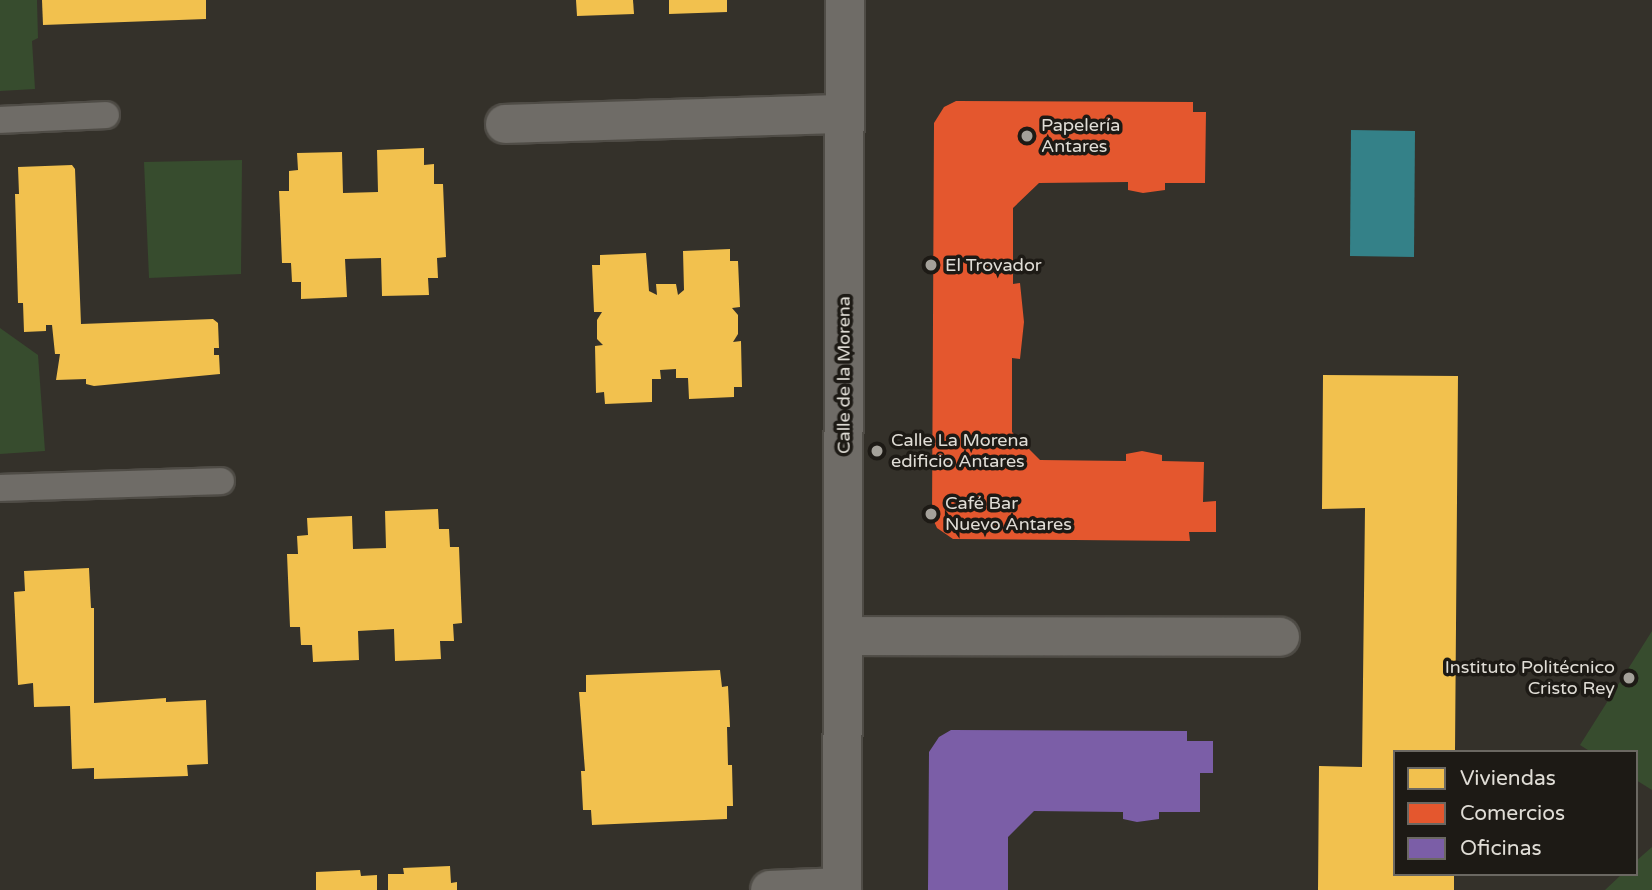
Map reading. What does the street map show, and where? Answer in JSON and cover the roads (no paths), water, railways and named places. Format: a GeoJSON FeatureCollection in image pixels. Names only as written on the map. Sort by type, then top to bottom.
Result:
{"type":"FeatureCollection","features":[{"type":"Feature","properties":{"kind":"street","name":"Calle de la Morena"},"geometry":{"type":"LineString","coordinates":[[770,890],[842,888],[845,0]]}},
{"type":"Feature","properties":{"kind":"street"},"geometry":{"type":"LineString","coordinates":[[505,124],[845,114]]}},
{"type":"Feature","properties":{"kind":"street"},"geometry":{"type":"LineString","coordinates":[[843,636],[1280,637]]}},
{"type":"Feature","properties":{"kind":"lane"},"geometry":{"type":"LineString","coordinates":[[0,120],[106,115]]}},
{"type":"Feature","properties":{"kind":"lane"},"geometry":{"type":"LineString","coordinates":[[0,488],[221,481]]}},
{"type":"Feature","properties":{"kind":"water"},"geometry":{"type":"Polygon","coordinates":[[[1351,130],[1415,131],[1414,257],[1350,256],[1351,130]]]}},
{"type":"Feature","properties":{"kind":"place","name":"Papelería Antares"},"geometry":{"type":"Point","coordinates":[1027,136]}},
{"type":"Feature","properties":{"kind":"place","name":"El Trovador"},"geometry":{"type":"Point","coordinates":[931,265]}},
{"type":"Feature","properties":{"kind":"place","name":"Calle La Morena edificio Antares"},"geometry":{"type":"Point","coordinates":[877,451]}},
{"type":"Feature","properties":{"kind":"place","name":"Café Bar Nuevo Antares"},"geometry":{"type":"Point","coordinates":[931,514]}},
{"type":"Feature","properties":{"kind":"place","name":"Instituto Politécnico Cristo Rey"},"geometry":{"type":"Point","coordinates":[1629,678]}}]}
